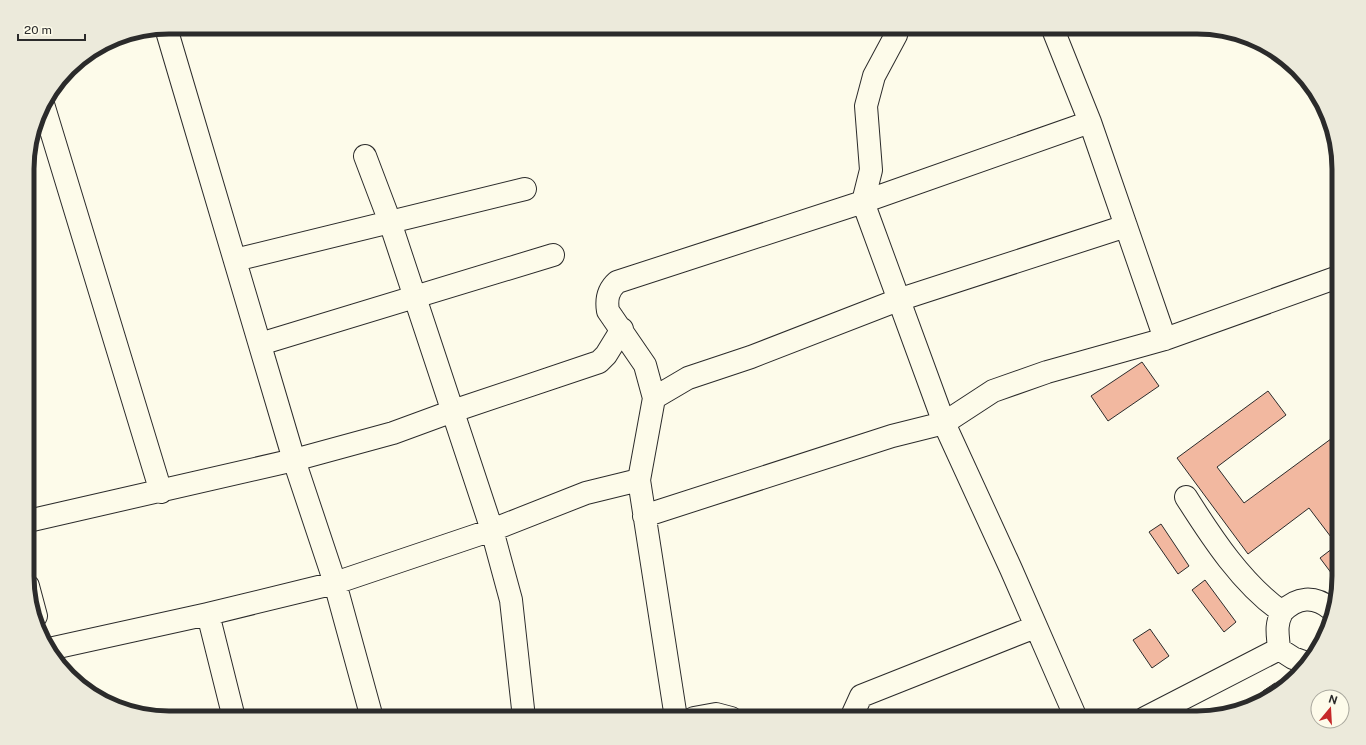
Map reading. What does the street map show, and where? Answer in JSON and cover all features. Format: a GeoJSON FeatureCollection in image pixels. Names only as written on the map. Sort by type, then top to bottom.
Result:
{"type":"FeatureCollection","features":[{"type":"Feature","properties":{"kind":"street"},"geometry":{"type":"LineString","coordinates":[[168,34],[294,460],[335,583],[370,711]]}},
{"type":"Feature","properties":{"kind":"street"},"geometry":{"type":"LineString","coordinates":[[896,34],[874,76],[866,106],[871,170],[863,202],[944,423],[1073,711]]}},
{"type":"Feature","properties":{"kind":"street"},"geometry":{"type":"LineString","coordinates":[[1055,34],[1090,122],[1165,339]]}},
{"type":"Feature","properties":{"kind":"street"},"geometry":{"type":"LineString","coordinates":[[46,114],[160,492]]}},
{"type":"Feature","properties":{"kind":"street"},"geometry":{"type":"LineString","coordinates":[[675,711],[638,480],[654,398],[646,365],[608,311],[607,302],[609,293],[618,282],[863,202],[1090,122]]}},
{"type":"Feature","properties":{"kind":"street"},"geometry":{"type":"LineString","coordinates":[[365,156],[390,222],[413,298],[453,410],[492,530],[511,600],[523,711]]}},
{"type":"Feature","properties":{"kind":"street"},"geometry":{"type":"LineString","coordinates":[[235,260],[525,189]]}},
{"type":"Feature","properties":{"kind":"street"},"geometry":{"type":"LineString","coordinates":[[654,398],[688,378],[751,357],[898,300],[1126,226]]}},
{"type":"Feature","properties":{"kind":"street"},"geometry":{"type":"LineString","coordinates":[[260,344],[552,255]]}},
{"type":"Feature","properties":{"kind":"street"},"geometry":{"type":"LineString","coordinates":[[644,516],[885,439],[944,423],[993,391],[1047,372],[1165,339],[1332,279]]}},
{"type":"Feature","properties":{"kind":"street"},"geometry":{"type":"LineString","coordinates":[[34,520],[160,492],[294,460],[393,433],[453,410],[599,362],[606,355],[622,329]]}},
{"type":"Feature","properties":{"kind":"street"},"geometry":{"type":"LineString","coordinates":[[55,648],[208,614],[335,583],[492,530],[586,492],[638,480]]}},
{"type":"Feature","properties":{"kind":"street"},"geometry":{"type":"LineString","coordinates":[[1186,497],[1215,542],[1266,601],[1282,612]]}},
{"type":"Feature","properties":{"kind":"street"},"geometry":{"type":"LineString","coordinates":[[1301,661],[1293,658],[1279,649],[1276,632],[1277,622],[1282,612],[1290,604],[1300,599],[1312,599],[1322,602],[1328,606]]}},
{"type":"Feature","properties":{"kind":"street"},"geometry":{"type":"LineString","coordinates":[[208,614],[232,711]]}},
{"type":"Feature","properties":{"kind":"street"},"geometry":{"type":"LineString","coordinates":[[854,711],[861,696],[1035,627]]}},
{"type":"Feature","properties":{"kind":"street"},"geometry":{"type":"LineString","coordinates":[[1159,711],[1279,649]]}},
{"type":"Feature","properties":{"kind":"building"},"geometry":{"type":"Polygon","coordinates":[[[1142,362],[1159,386],[1108,421],[1091,396],[1142,362]]]}},
{"type":"Feature","properties":{"kind":"building"},"geometry":{"type":"Polygon","coordinates":[[[1268,391],[1286,415],[1217,467],[1244,503],[1332,438],[1332,538],[1309,508],[1248,554],[1177,458],[1268,391]]]}},
{"type":"Feature","properties":{"kind":"building"},"geometry":{"type":"Polygon","coordinates":[[[1161,524],[1189,566],[1178,574],[1149,532],[1161,524]]]}},
{"type":"Feature","properties":{"kind":"building"},"geometry":{"type":"Polygon","coordinates":[[[1332,549],[1332,574],[1320,558],[1332,549]]]}},
{"type":"Feature","properties":{"kind":"building"},"geometry":{"type":"Polygon","coordinates":[[[1205,580],[1236,622],[1224,632],[1192,590],[1205,580]]]}},
{"type":"Feature","properties":{"kind":"building"},"geometry":{"type":"Polygon","coordinates":[[[1150,629],[1169,656],[1152,668],[1133,640],[1150,629]]]}},
{"type":"Feature","properties":{"kind":"building"},"geometry":{"type":"Polygon","coordinates":[[[1275,683],[1276,685],[1264,692],[1263,691],[1275,683]]]}}]}
